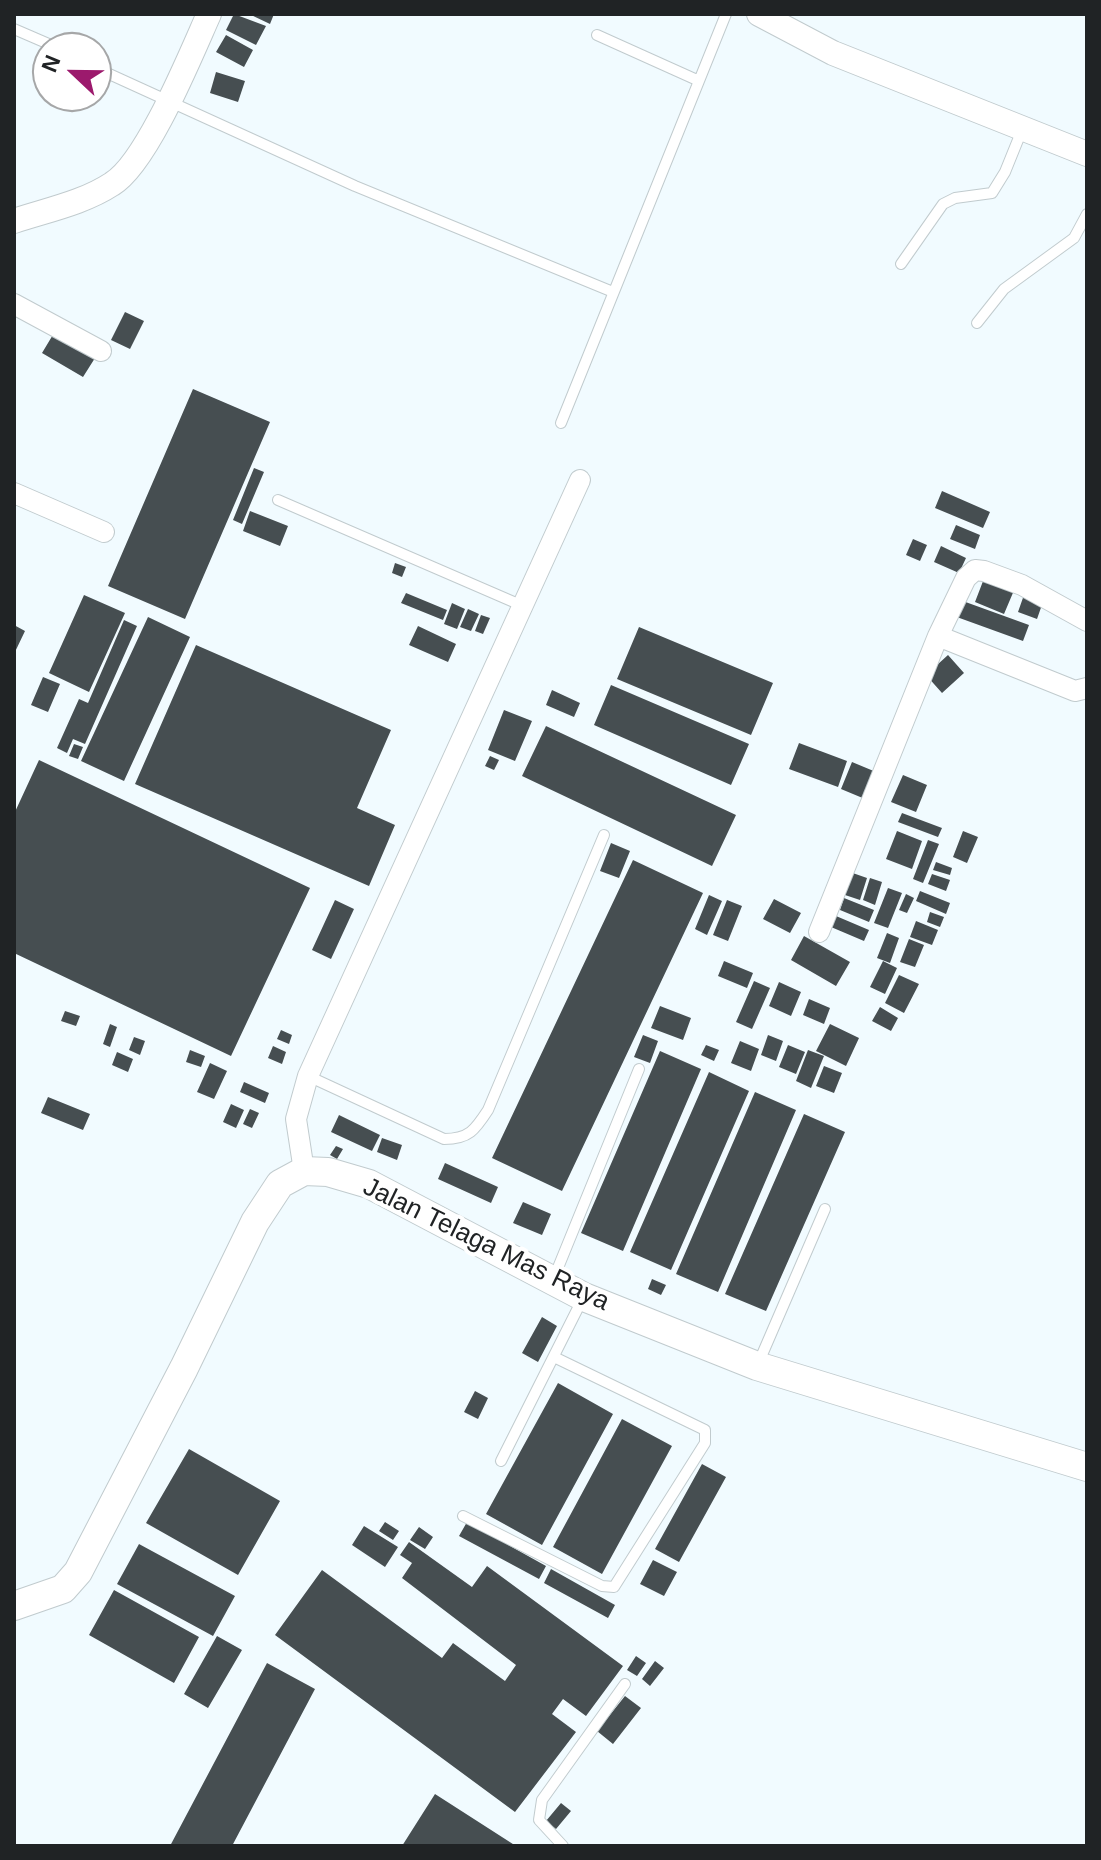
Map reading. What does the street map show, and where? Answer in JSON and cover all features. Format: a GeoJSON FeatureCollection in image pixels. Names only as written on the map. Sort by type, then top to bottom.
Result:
{"type":"FeatureCollection","features":[{"type":"Feature","properties":{"kind":"main road","name":"Jalan Telaga Mas Raya"},"geometry":{"type":"LineString","coordinates":[[304,1171],[328,1172],[369,1184],[584,1297],[757,1366],[1087,1467]]}},
{"type":"Feature","properties":{"kind":"main road"},"geometry":{"type":"LineString","coordinates":[[14,1606],[63,1589],[78,1572],[184,1368],[255,1222],[280,1184],[304,1171]]}},
{"type":"Feature","properties":{"kind":"street"},"geometry":{"type":"LineString","coordinates":[[14,221],[93,195],[115,183],[131,169],[209,14]]}},
{"type":"Feature","properties":{"kind":"street"},"geometry":{"type":"LineString","coordinates":[[759,14],[833,53],[1023,128],[1085,157]]}},
{"type":"Feature","properties":{"kind":"street"},"geometry":{"type":"LineString","coordinates":[[14,304],[101,351]]}},
{"type":"Feature","properties":{"kind":"street"},"geometry":{"type":"LineString","coordinates":[[304,1171],[296,1119],[308,1076],[580,480]]}},
{"type":"Feature","properties":{"kind":"street"},"geometry":{"type":"LineString","coordinates":[[14,493],[104,532]]}},
{"type":"Feature","properties":{"kind":"street"},"geometry":{"type":"LineString","coordinates":[[819,932],[938,636],[959,589],[975,570],[1022,585],[1087,621]]}},
{"type":"Feature","properties":{"kind":"street"},"geometry":{"type":"LineString","coordinates":[[938,636],[1075,691],[1087,688]]}},
{"type":"Feature","properties":{"kind":"lane"},"geometry":{"type":"LineString","coordinates":[[561,423],[726,14]]}},
{"type":"Feature","properties":{"kind":"lane"},"geometry":{"type":"LineString","coordinates":[[597,35],[697,80]]}},
{"type":"Feature","properties":{"kind":"lane"},"geometry":{"type":"LineString","coordinates":[[112,77],[168,99],[355,186],[613,292]]}},
{"type":"Feature","properties":{"kind":"lane"},"geometry":{"type":"LineString","coordinates":[[901,264],[943,204],[955,198],[992,193],[1005,172],[1023,128]]}},
{"type":"Feature","properties":{"kind":"lane"},"geometry":{"type":"LineString","coordinates":[[977,323],[1004,289],[1074,238],[1087,214]]}},
{"type":"Feature","properties":{"kind":"lane"},"geometry":{"type":"LineString","coordinates":[[278,500],[523,606]]}},
{"type":"Feature","properties":{"kind":"lane"},"geometry":{"type":"LineString","coordinates":[[308,1076],[444,1139],[461,1139],[474,1133],[488,1110],[604,835]]}},
{"type":"Feature","properties":{"kind":"lane"},"geometry":{"type":"LineString","coordinates":[[552,1281],[639,1069]]}},
{"type":"Feature","properties":{"kind":"lane"},"geometry":{"type":"LineString","coordinates":[[757,1366],[825,1209]]}},
{"type":"Feature","properties":{"kind":"lane"},"geometry":{"type":"LineString","coordinates":[[501,1461],[556,1358],[584,1297]]}},
{"type":"Feature","properties":{"kind":"lane"},"geometry":{"type":"LineString","coordinates":[[463,1516],[602,1586],[614,1587],[705,1443],[705,1430],[556,1358]]}},
{"type":"Feature","properties":{"kind":"lane"},"geometry":{"type":"LineString","coordinates":[[563,1846],[539,1820],[542,1800],[625,1684]]}},
{"type":"Feature","properties":{"kind":"building"},"geometry":{"type":"Polygon","coordinates":[[[234,14],[266,26],[256,45],[226,30],[234,14]]]}},
{"type":"Feature","properties":{"kind":"building"},"geometry":{"type":"Polygon","coordinates":[[[249,14],[274,14],[270,24],[249,14]]]}},
{"type":"Feature","properties":{"kind":"building"},"geometry":{"type":"Polygon","coordinates":[[[226,35],[253,50],[244,67],[216,52],[226,35]]]}},
{"type":"Feature","properties":{"kind":"building"},"geometry":{"type":"Polygon","coordinates":[[[216,72],[245,81],[238,102],[210,93],[216,72]]]}},
{"type":"Feature","properties":{"kind":"building"},"geometry":{"type":"Polygon","coordinates":[[[125,312],[144,321],[130,349],[111,340],[125,312]]]}},
{"type":"Feature","properties":{"kind":"building"},"geometry":{"type":"Polygon","coordinates":[[[54,333],[95,358],[83,377],[42,353],[54,333]]]}},
{"type":"Feature","properties":{"kind":"building"},"geometry":{"type":"Polygon","coordinates":[[[193,389],[270,422],[185,619],[108,586],[193,389]]]}},
{"type":"Feature","properties":{"kind":"building"},"geometry":{"type":"Polygon","coordinates":[[[254,468],[264,472],[242,524],[233,520],[254,468]]]}},
{"type":"Feature","properties":{"kind":"building"},"geometry":{"type":"Polygon","coordinates":[[[942,491],[990,512],[983,528],[935,508],[942,491]]]}},
{"type":"Feature","properties":{"kind":"building"},"geometry":{"type":"Polygon","coordinates":[[[250,511],[288,526],[280,546],[243,531],[250,511]]]}},
{"type":"Feature","properties":{"kind":"building"},"geometry":{"type":"Polygon","coordinates":[[[956,525],[980,535],[975,549],[950,539],[956,525]]]}},
{"type":"Feature","properties":{"kind":"building"},"geometry":{"type":"Polygon","coordinates":[[[913,539],[927,545],[920,561],[906,555],[913,539]]]}},
{"type":"Feature","properties":{"kind":"building"},"geometry":{"type":"Polygon","coordinates":[[[941,546],[966,558],[959,573],[934,562],[941,546]]]}},
{"type":"Feature","properties":{"kind":"building"},"geometry":{"type":"Polygon","coordinates":[[[395,563],[406,567],[402,577],[392,573],[395,563]]]}},
{"type":"Feature","properties":{"kind":"building"},"geometry":{"type":"Polygon","coordinates":[[[985,576],[1015,588],[1004,614],[975,602],[985,576]]]}},
{"type":"Feature","properties":{"kind":"building"},"geometry":{"type":"Polygon","coordinates":[[[1025,592],[1044,599],[1037,619],[1018,612],[1025,592]]]}},
{"type":"Feature","properties":{"kind":"building"},"geometry":{"type":"Polygon","coordinates":[[[406,593],[447,610],[443,620],[401,603],[406,593]]]}},
{"type":"Feature","properties":{"kind":"building"},"geometry":{"type":"Polygon","coordinates":[[[84,595],[125,613],[89,692],[49,673],[84,595]]]}},
{"type":"Feature","properties":{"kind":"building"},"geometry":{"type":"Polygon","coordinates":[[[960,600],[1029,625],[1023,641],[954,616],[960,600]]]}},
{"type":"Feature","properties":{"kind":"building"},"geometry":{"type":"Polygon","coordinates":[[[452,603],[465,609],[457,629],[444,624],[452,603]]]}},
{"type":"Feature","properties":{"kind":"building"},"geometry":{"type":"Polygon","coordinates":[[[468,609],[479,614],[471,631],[460,627],[468,609]]]}},
{"type":"Feature","properties":{"kind":"building"},"geometry":{"type":"Polygon","coordinates":[[[481,615],[490,618],[483,634],[475,631],[481,615]]]}},
{"type":"Feature","properties":{"kind":"building"},"geometry":{"type":"Polygon","coordinates":[[[148,617],[190,637],[124,781],[81,761],[148,617]]]}},
{"type":"Feature","properties":{"kind":"building"},"geometry":{"type":"Polygon","coordinates":[[[124,620],[137,626],[85,744],[73,739],[67,753],[57,748],[79,699],[88,703],[124,620]]]}},
{"type":"Feature","properties":{"kind":"building"},"geometry":{"type":"Polygon","coordinates":[[[14,625],[25,631],[14,654],[14,625]]]}},
{"type":"Feature","properties":{"kind":"building"},"geometry":{"type":"Polygon","coordinates":[[[418,626],[456,644],[448,662],[409,645],[418,626]]]}},
{"type":"Feature","properties":{"kind":"building"},"geometry":{"type":"Polygon","coordinates":[[[639,627],[773,683],[751,735],[617,679],[639,627]]]}},
{"type":"Feature","properties":{"kind":"building"},"geometry":{"type":"Polygon","coordinates":[[[196,645],[391,730],[357,808],[395,825],[369,886],[135,784],[196,645]]]}},
{"type":"Feature","properties":{"kind":"building"},"geometry":{"type":"Polygon","coordinates":[[[948,655],[964,673],[942,693],[926,675],[948,655]]]}},
{"type":"Feature","properties":{"kind":"building"},"geometry":{"type":"Polygon","coordinates":[[[43,677],[60,684],[48,712],[31,705],[43,677]]]}},
{"type":"Feature","properties":{"kind":"building"},"geometry":{"type":"Polygon","coordinates":[[[611,685],[749,744],[731,785],[594,725],[611,685]]]}},
{"type":"Feature","properties":{"kind":"building"},"geometry":{"type":"Polygon","coordinates":[[[552,690],[580,703],[574,717],[546,705],[552,690]]]}},
{"type":"Feature","properties":{"kind":"building"},"geometry":{"type":"Polygon","coordinates":[[[504,710],[532,721],[515,761],[488,750],[504,710]]]}},
{"type":"Feature","properties":{"kind":"building"},"geometry":{"type":"Polygon","coordinates":[[[546,726],[736,815],[712,866],[522,776],[546,726]]]}},
{"type":"Feature","properties":{"kind":"building"},"geometry":{"type":"Polygon","coordinates":[[[799,743],[847,761],[838,787],[789,769],[799,743]]]}},
{"type":"Feature","properties":{"kind":"building"},"geometry":{"type":"Polygon","coordinates":[[[74,744],[83,747],[78,759],[69,756],[74,744]]]}},
{"type":"Feature","properties":{"kind":"building"},"geometry":{"type":"Polygon","coordinates":[[[490,756],[499,760],[494,770],[485,766],[490,756]]]}},
{"type":"Feature","properties":{"kind":"building"},"geometry":{"type":"Polygon","coordinates":[[[39,760],[310,888],[231,1056],[14,953],[14,814],[39,760]]]}},
{"type":"Feature","properties":{"kind":"building"},"geometry":{"type":"Polygon","coordinates":[[[852,762],[876,772],[865,799],[841,789],[852,762]]]}},
{"type":"Feature","properties":{"kind":"building"},"geometry":{"type":"Polygon","coordinates":[[[903,775],[927,785],[916,812],[891,802],[903,775]]]}},
{"type":"Feature","properties":{"kind":"building"},"geometry":{"type":"Polygon","coordinates":[[[902,813],[942,828],[938,837],[898,822],[902,813]]]}},
{"type":"Feature","properties":{"kind":"building"},"geometry":{"type":"Polygon","coordinates":[[[897,831],[922,841],[912,869],[886,859],[897,831]]]}},
{"type":"Feature","properties":{"kind":"building"},"geometry":{"type":"Polygon","coordinates":[[[963,831],[978,837],[967,863],[953,857],[963,831]]]}},
{"type":"Feature","properties":{"kind":"building"},"geometry":{"type":"Polygon","coordinates":[[[928,840],[939,844],[923,883],[913,879],[928,840]]]}},
{"type":"Feature","properties":{"kind":"building"},"geometry":{"type":"Polygon","coordinates":[[[611,843],[630,851],[619,878],[600,871],[611,843]]]}},
{"type":"Feature","properties":{"kind":"building"},"geometry":{"type":"Polygon","coordinates":[[[633,860],[703,893],[562,1191],[492,1158],[633,860]]]}},
{"type":"Feature","properties":{"kind":"building"},"geometry":{"type":"Polygon","coordinates":[[[936,862],[952,868],[950,875],[933,870],[936,862]]]}},
{"type":"Feature","properties":{"kind":"building"},"geometry":{"type":"Polygon","coordinates":[[[847,871],[867,878],[860,900],[839,893],[847,871]]]}},
{"type":"Feature","properties":{"kind":"building"},"geometry":{"type":"Polygon","coordinates":[[[932,874],[950,880],[946,891],[928,884],[932,874]]]}},
{"type":"Feature","properties":{"kind":"building"},"geometry":{"type":"Polygon","coordinates":[[[870,878],[882,882],[875,905],[863,900],[870,878]]]}},
{"type":"Feature","properties":{"kind":"building"},"geometry":{"type":"Polygon","coordinates":[[[888,888],[902,893],[888,928],[874,923],[888,888]]]}},
{"type":"Feature","properties":{"kind":"building"},"geometry":{"type":"Polygon","coordinates":[[[920,891],[950,903],[946,914],[916,901],[920,891]]]}},
{"type":"Feature","properties":{"kind":"building"},"geometry":{"type":"Polygon","coordinates":[[[906,894],[914,898],[907,913],[899,910],[906,894]]]}},
{"type":"Feature","properties":{"kind":"building"},"geometry":{"type":"Polygon","coordinates":[[[709,895],[722,901],[707,935],[695,929],[709,895]]]}},
{"type":"Feature","properties":{"kind":"building"},"geometry":{"type":"Polygon","coordinates":[[[844,898],[874,910],[869,922],[840,910],[844,898]]]}},
{"type":"Feature","properties":{"kind":"building"},"geometry":{"type":"Polygon","coordinates":[[[774,899],[801,913],[790,933],[763,919],[774,899]]]}},
{"type":"Feature","properties":{"kind":"building"},"geometry":{"type":"Polygon","coordinates":[[[335,900],[354,909],[331,959],[312,950],[335,900]]]}},
{"type":"Feature","properties":{"kind":"building"},"geometry":{"type":"Polygon","coordinates":[[[727,900],[742,906],[728,941],[713,935],[727,900]]]}},
{"type":"Feature","properties":{"kind":"building"},"geometry":{"type":"Polygon","coordinates":[[[930,912],[944,917],[940,927],[927,922],[930,912]]]}},
{"type":"Feature","properties":{"kind":"building"},"geometry":{"type":"Polygon","coordinates":[[[836,916],[869,930],[864,941],[831,927],[836,916]]]}},
{"type":"Feature","properties":{"kind":"building"},"geometry":{"type":"Polygon","coordinates":[[[916,921],[938,930],[932,945],[910,937],[916,921]]]}},
{"type":"Feature","properties":{"kind":"building"},"geometry":{"type":"Polygon","coordinates":[[[887,933],[899,938],[890,963],[877,958],[887,933]]]}},
{"type":"Feature","properties":{"kind":"building"},"geometry":{"type":"Polygon","coordinates":[[[804,936],[850,962],[836,986],[791,960],[804,936]]]}},
{"type":"Feature","properties":{"kind":"building"},"geometry":{"type":"Polygon","coordinates":[[[909,939],[924,945],[915,967],[900,962],[909,939]]]}},
{"type":"Feature","properties":{"kind":"building"},"geometry":{"type":"Polygon","coordinates":[[[724,961],[753,973],[747,988],[718,976],[724,961]]]}},
{"type":"Feature","properties":{"kind":"building"},"geometry":{"type":"Polygon","coordinates":[[[883,961],[897,968],[885,994],[870,987],[883,961]]]}},
{"type":"Feature","properties":{"kind":"building"},"geometry":{"type":"Polygon","coordinates":[[[899,975],[919,984],[904,1013],[885,1003],[899,975]]]}},
{"type":"Feature","properties":{"kind":"building"},"geometry":{"type":"Polygon","coordinates":[[[754,981],[770,988],[752,1029],[736,1022],[754,981]]]}},
{"type":"Feature","properties":{"kind":"building"},"geometry":{"type":"Polygon","coordinates":[[[779,982],[801,992],[791,1016],[769,1006],[779,982]]]}},
{"type":"Feature","properties":{"kind":"building"},"geometry":{"type":"Polygon","coordinates":[[[809,999],[830,1008],[824,1024],[803,1015],[809,999]]]}},
{"type":"Feature","properties":{"kind":"building"},"geometry":{"type":"Polygon","coordinates":[[[660,1006],[691,1018],[683,1040],[651,1028],[660,1006]]]}},
{"type":"Feature","properties":{"kind":"building"},"geometry":{"type":"Polygon","coordinates":[[[880,1007],[898,1018],[891,1031],[872,1021],[880,1007]]]}},
{"type":"Feature","properties":{"kind":"building"},"geometry":{"type":"Polygon","coordinates":[[[65,1011],[80,1016],[76,1026],[61,1021],[65,1011]]]}},
{"type":"Feature","properties":{"kind":"building"},"geometry":{"type":"Polygon","coordinates":[[[110,1024],[117,1027],[110,1047],[103,1044],[110,1024]]]}},
{"type":"Feature","properties":{"kind":"building"},"geometry":{"type":"Polygon","coordinates":[[[830,1024],[859,1038],[846,1066],[816,1051],[830,1024]]]}},
{"type":"Feature","properties":{"kind":"building"},"geometry":{"type":"Polygon","coordinates":[[[281,1030],[292,1035],[289,1044],[277,1039],[281,1030]]]}},
{"type":"Feature","properties":{"kind":"building"},"geometry":{"type":"Polygon","coordinates":[[[643,1035],[658,1041],[650,1063],[634,1057],[643,1035]]]}},
{"type":"Feature","properties":{"kind":"building"},"geometry":{"type":"Polygon","coordinates":[[[768,1035],[783,1041],[776,1061],[761,1055],[768,1035]]]}},
{"type":"Feature","properties":{"kind":"building"},"geometry":{"type":"Polygon","coordinates":[[[134,1037],[145,1041],[140,1055],[129,1050],[134,1037]]]}},
{"type":"Feature","properties":{"kind":"building"},"geometry":{"type":"Polygon","coordinates":[[[740,1041],[759,1049],[751,1071],[731,1063],[740,1041]]]}},
{"type":"Feature","properties":{"kind":"building"},"geometry":{"type":"Polygon","coordinates":[[[706,1045],[719,1050],[714,1061],[701,1055],[706,1045]]]}},
{"type":"Feature","properties":{"kind":"building"},"geometry":{"type":"Polygon","coordinates":[[[788,1045],[805,1052],[796,1074],[779,1067],[788,1045]]]}},
{"type":"Feature","properties":{"kind":"building"},"geometry":{"type":"Polygon","coordinates":[[[273,1046],[286,1052],[282,1064],[268,1058],[273,1046]]]}},
{"type":"Feature","properties":{"kind":"building"},"geometry":{"type":"Polygon","coordinates":[[[190,1050],[205,1056],[201,1067],[186,1062],[190,1050]]]}},
{"type":"Feature","properties":{"kind":"building"},"geometry":{"type":"Polygon","coordinates":[[[808,1050],[824,1056],[811,1088],[796,1081],[808,1050]]]}},
{"type":"Feature","properties":{"kind":"building"},"geometry":{"type":"Polygon","coordinates":[[[660,1051],[701,1069],[623,1251],[581,1233],[660,1051]]]}},
{"type":"Feature","properties":{"kind":"building"},"geometry":{"type":"Polygon","coordinates":[[[117,1052],[133,1059],[128,1072],[112,1065],[117,1052]]]}},
{"type":"Feature","properties":{"kind":"building"},"geometry":{"type":"Polygon","coordinates":[[[210,1063],[227,1071],[214,1099],[197,1092],[210,1063]]]}},
{"type":"Feature","properties":{"kind":"building"},"geometry":{"type":"Polygon","coordinates":[[[824,1066],[842,1073],[834,1093],[816,1086],[824,1066]]]}},
{"type":"Feature","properties":{"kind":"building"},"geometry":{"type":"Polygon","coordinates":[[[709,1072],[749,1091],[671,1270],[630,1252],[709,1072]]]}},
{"type":"Feature","properties":{"kind":"building"},"geometry":{"type":"Polygon","coordinates":[[[244,1082],[269,1093],[265,1103],[240,1092],[244,1082]]]}},
{"type":"Feature","properties":{"kind":"building"},"geometry":{"type":"Polygon","coordinates":[[[755,1092],[796,1110],[718,1292],[676,1274],[755,1092]]]}},
{"type":"Feature","properties":{"kind":"building"},"geometry":{"type":"Polygon","coordinates":[[[48,1097],[90,1114],[83,1130],[41,1113],[48,1097]]]}},
{"type":"Feature","properties":{"kind":"building"},"geometry":{"type":"Polygon","coordinates":[[[231,1104],[244,1110],[236,1128],[223,1122],[231,1104]]]}},
{"type":"Feature","properties":{"kind":"building"},"geometry":{"type":"Polygon","coordinates":[[[250,1109],[259,1113],[252,1128],[243,1124],[250,1109]]]}},
{"type":"Feature","properties":{"kind":"building"},"geometry":{"type":"Polygon","coordinates":[[[804,1114],[845,1132],[766,1311],[725,1294],[804,1114]]]}},
{"type":"Feature","properties":{"kind":"building"},"geometry":{"type":"Polygon","coordinates":[[[339,1115],[380,1135],[372,1151],[331,1132],[339,1115]]]}},
{"type":"Feature","properties":{"kind":"building"},"geometry":{"type":"Polygon","coordinates":[[[382,1138],[402,1145],[397,1160],[377,1152],[382,1138]]]}},
{"type":"Feature","properties":{"kind":"building"},"geometry":{"type":"Polygon","coordinates":[[[336,1146],[343,1149],[337,1159],[330,1155],[336,1146]]]}},
{"type":"Feature","properties":{"kind":"building"},"geometry":{"type":"Polygon","coordinates":[[[445,1163],[498,1187],[491,1203],[438,1179],[445,1163]]]}},
{"type":"Feature","properties":{"kind":"building"},"geometry":{"type":"Polygon","coordinates":[[[523,1202],[551,1214],[542,1235],[513,1223],[523,1202]]]}},
{"type":"Feature","properties":{"kind":"building"},"geometry":{"type":"Polygon","coordinates":[[[652,1279],[666,1285],[661,1295],[648,1289],[652,1279]]]}},
{"type":"Feature","properties":{"kind":"building"},"geometry":{"type":"Polygon","coordinates":[[[542,1317],[557,1326],[538,1362],[522,1353],[542,1317]]]}},
{"type":"Feature","properties":{"kind":"building"},"geometry":{"type":"Polygon","coordinates":[[[558,1383],[613,1414],[542,1545],[486,1514],[558,1383]]]}},
{"type":"Feature","properties":{"kind":"building"},"geometry":{"type":"Polygon","coordinates":[[[475,1391],[488,1398],[478,1419],[464,1412],[475,1391]]]}},
{"type":"Feature","properties":{"kind":"building"},"geometry":{"type":"Polygon","coordinates":[[[622,1419],[672,1446],[602,1574],[553,1547],[622,1419]]]}},
{"type":"Feature","properties":{"kind":"building"},"geometry":{"type":"Polygon","coordinates":[[[189,1449],[280,1501],[238,1575],[146,1523],[189,1449]]]}},
{"type":"Feature","properties":{"kind":"building"},"geometry":{"type":"Polygon","coordinates":[[[702,1464],[726,1477],[679,1562],[655,1549],[702,1464]]]}},
{"type":"Feature","properties":{"kind":"building"},"geometry":{"type":"Polygon","coordinates":[[[385,1522],[399,1531],[393,1540],[379,1531],[385,1522]]]}},
{"type":"Feature","properties":{"kind":"building"},"geometry":{"type":"Polygon","coordinates":[[[467,1522],[546,1566],[539,1579],[459,1536],[467,1522]]]}},
{"type":"Feature","properties":{"kind":"building"},"geometry":{"type":"Polygon","coordinates":[[[364,1526],[398,1547],[385,1567],[352,1545],[364,1526]]]}},
{"type":"Feature","properties":{"kind":"building"},"geometry":{"type":"Polygon","coordinates":[[[419,1527],[433,1537],[425,1549],[410,1540],[419,1527]]]}},
{"type":"Feature","properties":{"kind":"building"},"geometry":{"type":"Polygon","coordinates":[[[409,1542],[472,1587],[487,1566],[623,1666],[586,1716],[563,1699],[552,1714],[576,1732],[515,1812],[275,1635],[322,1570],[442,1658],[453,1643],[505,1681],[516,1665],[402,1578],[412,1563],[400,1555],[409,1542]]]}},
{"type":"Feature","properties":{"kind":"building"},"geometry":{"type":"Polygon","coordinates":[[[139,1544],[235,1596],[213,1636],[117,1584],[139,1544]]]}},
{"type":"Feature","properties":{"kind":"building"},"geometry":{"type":"Polygon","coordinates":[[[653,1560],[677,1572],[664,1596],[640,1584],[653,1560]]]}},
{"type":"Feature","properties":{"kind":"building"},"geometry":{"type":"Polygon","coordinates":[[[551,1569],[615,1605],[608,1618],[544,1583],[551,1569]]]}},
{"type":"Feature","properties":{"kind":"building"},"geometry":{"type":"Polygon","coordinates":[[[114,1590],[199,1637],[174,1683],[89,1635],[114,1590]]]}},
{"type":"Feature","properties":{"kind":"building"},"geometry":{"type":"Polygon","coordinates":[[[217,1636],[242,1650],[208,1708],[184,1694],[217,1636]]]}},
{"type":"Feature","properties":{"kind":"building"},"geometry":{"type":"Polygon","coordinates":[[[636,1656],[646,1663],[637,1676],[627,1670],[636,1656]]]}},
{"type":"Feature","properties":{"kind":"building"},"geometry":{"type":"Polygon","coordinates":[[[655,1661],[664,1668],[650,1686],[642,1679],[655,1661]]]}},
{"type":"Feature","properties":{"kind":"building"},"geometry":{"type":"Polygon","coordinates":[[[267,1663],[315,1689],[232,1846],[170,1846],[267,1663]]]}},
{"type":"Feature","properties":{"kind":"building"},"geometry":{"type":"Polygon","coordinates":[[[625,1696],[641,1708],[613,1744],[597,1731],[625,1696]]]}},
{"type":"Feature","properties":{"kind":"building"},"geometry":{"type":"Polygon","coordinates":[[[435,1794],[516,1846],[402,1846],[435,1794]]]}},
{"type":"Feature","properties":{"kind":"building"},"geometry":{"type":"Polygon","coordinates":[[[561,1803],[571,1811],[556,1829],[546,1821],[561,1803]]]}}]}
